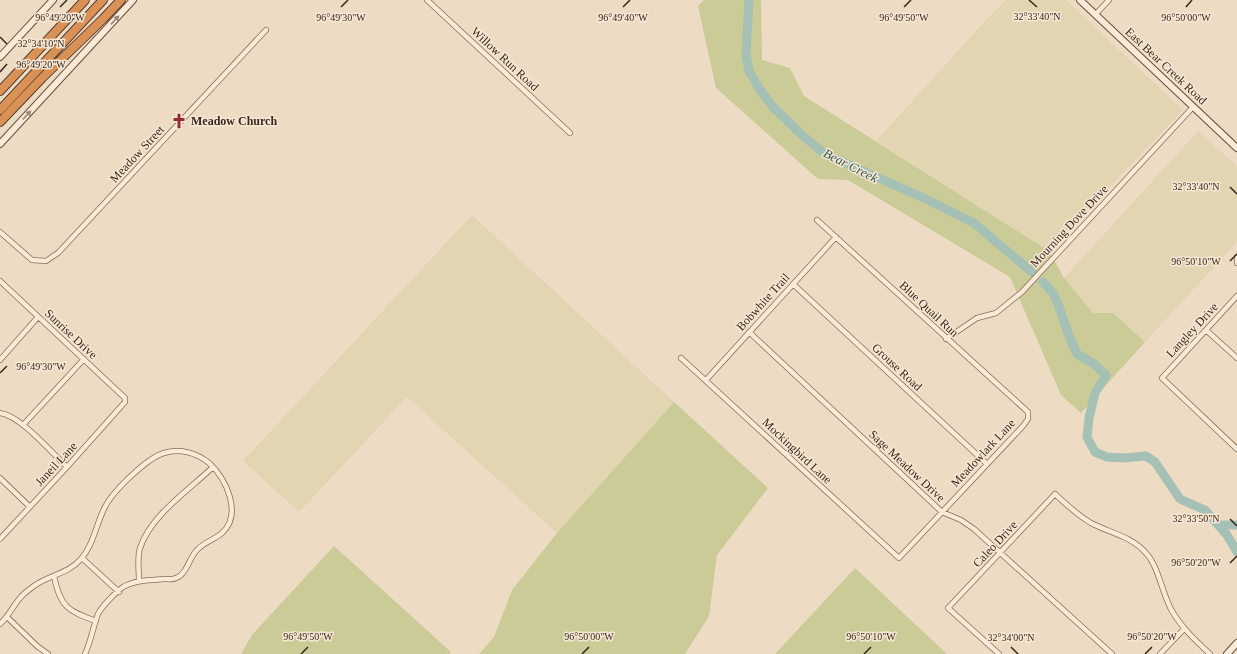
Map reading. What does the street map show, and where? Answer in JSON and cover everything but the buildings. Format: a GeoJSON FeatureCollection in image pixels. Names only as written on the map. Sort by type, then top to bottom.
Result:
{"type":"FeatureCollection","features":[{"type":"Feature","properties":{"kind":"highway"},"geometry":{"type":"LineString","coordinates":[[0,91],[85,0]]}},
{"type":"Feature","properties":{"kind":"highway"},"geometry":{"type":"LineString","coordinates":[[0,110],[103,0]]}},
{"type":"Feature","properties":{"kind":"highway"},"geometry":{"type":"LineString","coordinates":[[0,122],[43,76],[104,19],[122,0]]}},
{"type":"Feature","properties":{"kind":"main road"},"geometry":{"type":"LineString","coordinates":[[0,57],[53,0]]}},
{"type":"Feature","properties":{"kind":"main road"},"geometry":{"type":"LineString","coordinates":[[0,144],[133,0]]}},
{"type":"Feature","properties":{"kind":"main road","name":"East Bear Creek Road"},"geometry":{"type":"LineString","coordinates":[[1080,0],[1237,148]]}},
{"type":"Feature","properties":{"kind":"main road"},"geometry":{"type":"LineString","coordinates":[[1227,654],[1237,643]]}},
{"type":"Feature","properties":{"kind":"street","name":"Willow Run Road"},"geometry":{"type":"LineString","coordinates":[[427,0],[570,133]]}},
{"type":"Feature","properties":{"kind":"street"},"geometry":{"type":"LineString","coordinates":[[1095,15],[1109,0]]}},
{"type":"Feature","properties":{"kind":"street","name":"Meadow Street"},"geometry":{"type":"LineString","coordinates":[[0,232],[32,260],[46,260],[58,253],[266,30]]}},
{"type":"Feature","properties":{"kind":"street","name":"Mourning Dove Drive"},"geometry":{"type":"LineString","coordinates":[[946,339],[977,318],[996,313],[1022,292],[1193,106]]}},
{"type":"Feature","properties":{"kind":"street","name":"Blue Quail Run"},"geometry":{"type":"LineString","coordinates":[[817,220],[1028,412]]}},
{"type":"Feature","properties":{"kind":"street","name":"Bobwhite Trail"},"geometry":{"type":"LineString","coordinates":[[706,380],[836,237]]}},
{"type":"Feature","properties":{"kind":"street"},"geometry":{"type":"LineString","coordinates":[[1237,257],[1237,263]]}},
{"type":"Feature","properties":{"kind":"street","name":"Sunrise Drive"},"geometry":{"type":"LineString","coordinates":[[0,281],[120,393],[125,398],[125,402]]}},
{"type":"Feature","properties":{"kind":"street","name":"Grouse Road"},"geometry":{"type":"LineString","coordinates":[[793,284],[988,464]]}},
{"type":"Feature","properties":{"kind":"street","name":"Langley Drive"},"geometry":{"type":"LineString","coordinates":[[1237,296],[1162,378],[1237,449]]}},
{"type":"Feature","properties":{"kind":"street"},"geometry":{"type":"LineString","coordinates":[[0,360],[38,317]]}},
{"type":"Feature","properties":{"kind":"street"},"geometry":{"type":"LineString","coordinates":[[1206,330],[1237,358]]}},
{"type":"Feature","properties":{"kind":"street","name":"Sage Meadow Drive"},"geometry":{"type":"LineString","coordinates":[[749,332],[942,512],[961,520],[974,528],[1112,654]]}},
{"type":"Feature","properties":{"kind":"street","name":"Mockingbird Lane"},"geometry":{"type":"LineString","coordinates":[[681,358],[899,558]]}},
{"type":"Feature","properties":{"kind":"street"},"geometry":{"type":"LineString","coordinates":[[23,425],[84,360]]}},
{"type":"Feature","properties":{"kind":"street","name":"Janeil Lane"},"geometry":{"type":"LineString","coordinates":[[0,539],[125,402]]}},
{"type":"Feature","properties":{"kind":"street","name":"Meadowlark Lane"},"geometry":{"type":"LineString","coordinates":[[899,558],[1023,426],[1028,419],[1028,412]]}},
{"type":"Feature","properties":{"kind":"street"},"geometry":{"type":"LineString","coordinates":[[0,413],[13,418],[23,425],[67,467]]}},
{"type":"Feature","properties":{"kind":"street"},"geometry":{"type":"LineString","coordinates":[[0,624],[7,617],[20,598],[36,585],[71,568],[82,558],[91,543],[104,508],[109,499],[117,489],[151,459],[165,453],[185,451],[198,455],[214,467],[221,476],[226,487],[231,503],[232,513],[227,526],[223,532],[198,549],[191,557],[185,571],[177,578],[138,581],[123,587],[99,612],[89,646],[85,654]]}},
{"type":"Feature","properties":{"kind":"street"},"geometry":{"type":"LineString","coordinates":[[138,581],[139,549],[159,515],[214,467]]}},
{"type":"Feature","properties":{"kind":"street"},"geometry":{"type":"LineString","coordinates":[[0,478],[30,507]]}},
{"type":"Feature","properties":{"kind":"street","name":"Caleo Drive"},"geometry":{"type":"LineString","coordinates":[[999,654],[948,608],[1055,494],[1077,514],[1092,524],[1131,540],[1147,553],[1172,610],[1184,628]]}},
{"type":"Feature","properties":{"kind":"street"},"geometry":{"type":"LineString","coordinates":[[82,558],[119,592]]}},
{"type":"Feature","properties":{"kind":"street"},"geometry":{"type":"LineString","coordinates":[[54,576],[57,593],[65,605],[76,614],[96,621]]}},
{"type":"Feature","properties":{"kind":"street"},"geometry":{"type":"LineString","coordinates":[[7,617],[37,646],[48,654]]}},
{"type":"Feature","properties":{"kind":"street"},"geometry":{"type":"LineString","coordinates":[[1160,654],[1184,628],[1188,634],[1210,654]]}},
{"type":"Feature","properties":{"kind":"shaded area"},"geometry":{"type":"Polygon","coordinates":[[[1006,0],[1066,0],[1183,110],[1049,251],[876,141],[1006,0]]]}},
{"type":"Feature","properties":{"kind":"shaded area"},"geometry":{"type":"Polygon","coordinates":[[[1198,131],[1237,166],[1237,242],[1145,342],[1113,313],[1093,313],[1064,278],[1198,131]]]}},
{"type":"Feature","properties":{"kind":"shaded area"},"geometry":{"type":"Polygon","coordinates":[[[472,215],[674,402],[557,533],[407,397],[299,512],[243,461],[472,215]]]}},
{"type":"Feature","properties":{"kind":"green space"},"geometry":{"type":"Polygon","coordinates":[[[704,0],[761,0],[762,60],[790,68],[804,96],[1049,251],[1064,278],[1093,313],[1113,313],[1145,342],[1081,413],[1061,395],[1010,277],[848,180],[818,179],[716,88],[698,6],[704,0]]]}},
{"type":"Feature","properties":{"kind":"green space"},"geometry":{"type":"Polygon","coordinates":[[[674,402],[768,488],[717,555],[709,616],[685,654],[479,654],[494,637],[512,590],[557,533],[674,402]]]}},
{"type":"Feature","properties":{"kind":"green space"},"geometry":{"type":"Polygon","coordinates":[[[334,546],[451,652],[449,654],[241,654],[252,635],[334,546]]]}},
{"type":"Feature","properties":{"kind":"green space"},"geometry":{"type":"Polygon","coordinates":[[[855,568],[947,654],[775,654],[855,568]]]}},
{"type":"Feature","properties":{"kind":"waterway","name":"Bear Creek"},"geometry":{"type":"LineString","coordinates":[[749,0],[746,54],[749,71],[760,90],[773,107],[803,136],[825,154],[926,199],[974,223],[1033,273]]}},
{"type":"Feature","properties":{"kind":"waterway","name":"Bear Creek"},"geometry":{"type":"LineString","coordinates":[[1043,282],[1053,293],[1077,354],[1094,364],[1106,375],[1095,393],[1089,418],[1087,437],[1095,452],[1107,457],[1123,458],[1146,456],[1155,462],[1180,499],[1205,510],[1227,535],[1237,552]]}},
{"type":"Feature","properties":{"kind":"waterway","name":"Bear Creek"},"geometry":{"type":"LineString","coordinates":[[1218,525],[1237,525]]}},
{"type":"Feature","properties":{"kind":"place","name":"Meadow Church"},"geometry":{"type":"Point","coordinates":[179,121]}}]}
